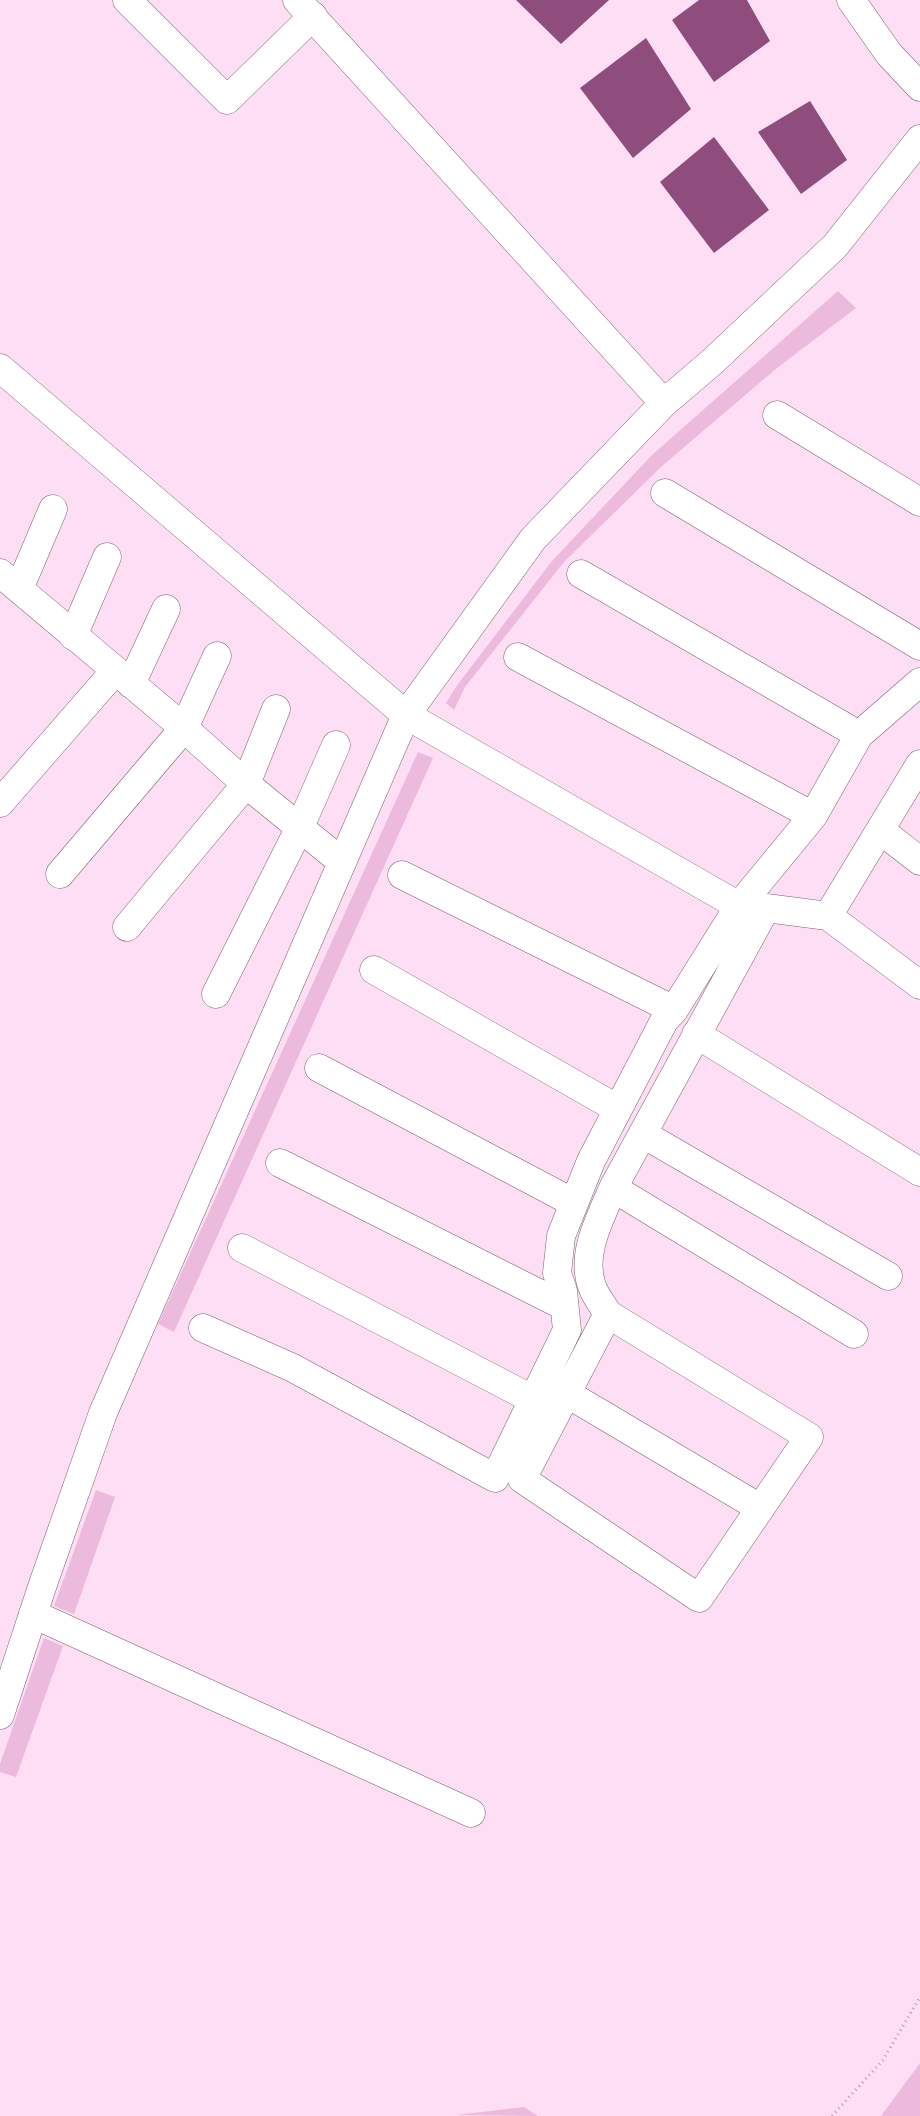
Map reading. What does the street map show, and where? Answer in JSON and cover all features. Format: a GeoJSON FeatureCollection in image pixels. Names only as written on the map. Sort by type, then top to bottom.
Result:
{"type":"FeatureCollection","features":[{"type":"Feature","properties":{"kind":"street"},"geometry":{"type":"LineString","coordinates":[[127,0],[227,100],[305,8],[664,403]]}},
{"type":"Feature","properties":{"kind":"street"},"geometry":{"type":"LineString","coordinates":[[851,0],[888,54],[920,86]]}},
{"type":"Feature","properties":{"kind":"street"},"geometry":{"type":"LineString","coordinates":[[0,1715],[103,1413],[406,716],[534,539],[664,403],[712,362],[835,246],[920,139]]}},
{"type":"Feature","properties":{"kind":"street"},"geometry":{"type":"LineString","coordinates":[[0,368],[406,716],[739,906]]}},
{"type":"Feature","properties":{"kind":"street"},"geometry":{"type":"LineString","coordinates":[[777,415],[920,502]]}},
{"type":"Feature","properties":{"kind":"street"},"geometry":{"type":"LineString","coordinates":[[665,493],[920,646]]}},
{"type":"Feature","properties":{"kind":"street"},"geometry":{"type":"LineString","coordinates":[[54,509],[10,581],[184,728],[246,784],[342,862]]}},
{"type":"Feature","properties":{"kind":"street"},"geometry":{"type":"LineString","coordinates":[[73,636],[107,557]]}},
{"type":"Feature","properties":{"kind":"street"},"geometry":{"type":"LineString","coordinates":[[581,574],[859,735]]}},
{"type":"Feature","properties":{"kind":"street"},"geometry":{"type":"LineString","coordinates":[[0,803],[123,678],[166,609]]}},
{"type":"Feature","properties":{"kind":"street"},"geometry":{"type":"LineString","coordinates":[[60,874],[184,728],[217,656]]}},
{"type":"Feature","properties":{"kind":"street"},"geometry":{"type":"LineString","coordinates":[[518,657],[813,816]]}},
{"type":"Feature","properties":{"kind":"street"},"geometry":{"type":"LineString","coordinates":[[203,1328],[293,1368],[495,1478],[567,1330],[563,1291],[557,1273],[561,1236],[591,1161],[664,1022],[674,1010],[739,906],[813,816],[859,735],[920,682]]}},
{"type":"Feature","properties":{"kind":"street"},"geometry":{"type":"LineString","coordinates":[[127,928],[246,784],[276,710]]}},
{"type":"Feature","properties":{"kind":"street"},"geometry":{"type":"LineString","coordinates":[[216,994],[300,827],[336,745]]}},
{"type":"Feature","properties":{"kind":"street"},"geometry":{"type":"LineString","coordinates":[[828,916],[920,764]]}},
{"type":"Feature","properties":{"kind":"street"},"geometry":{"type":"LineString","coordinates":[[880,830],[920,861]]}},
{"type":"Feature","properties":{"kind":"street"},"geometry":{"type":"LineString","coordinates":[[402,875],[674,1010]]}},
{"type":"Feature","properties":{"kind":"street"},"geometry":{"type":"LineString","coordinates":[[608,1314],[522,1479],[699,1598],[809,1437],[608,1314],[592,1286],[588,1255],[597,1226],[613,1188],[766,908],[828,916],[920,985]]}},
{"type":"Feature","properties":{"kind":"street"},"geometry":{"type":"LineString","coordinates":[[374,970],[618,1109]]}},
{"type":"Feature","properties":{"kind":"street"},"geometry":{"type":"LineString","coordinates":[[696,1034],[920,1172]]}},
{"type":"Feature","properties":{"kind":"street"},"geometry":{"type":"LineString","coordinates":[[320,1068],[574,1203]]}},
{"type":"Feature","properties":{"kind":"street"},"geometry":{"type":"LineString","coordinates":[[643,1134],[888,1276]]}},
{"type":"Feature","properties":{"kind":"street"},"geometry":{"type":"LineString","coordinates":[[280,1163],[564,1306]]}},
{"type":"Feature","properties":{"kind":"street"},"geometry":{"type":"LineString","coordinates":[[613,1188],[854,1334]]}},
{"type":"Feature","properties":{"kind":"street"},"geometry":{"type":"LineString","coordinates":[[242,1248],[534,1400]]}},
{"type":"Feature","properties":{"kind":"street"},"geometry":{"type":"LineString","coordinates":[[566,1394],[760,1508]]}},
{"type":"Feature","properties":{"kind":"street"},"geometry":{"type":"LineString","coordinates":[[33,1614],[471,1813]]}},
{"type":"Feature","properties":{"kind":"path"},"geometry":{"type":"LineString","coordinates":[[832,2116],[883,2060],[920,1997]]}},
{"type":"Feature","properties":{"kind":"shaded area"},"geometry":{"type":"Polygon","coordinates":[[[838,291],[856,308],[777,368],[662,466],[564,562],[465,687],[454,710],[446,703],[458,684],[552,561],[652,455],[838,291]]]}},
{"type":"Feature","properties":{"kind":"shaded area"},"geometry":{"type":"Polygon","coordinates":[[[418,752],[433,758],[174,1332],[158,1324],[418,752]]]}},
{"type":"Feature","properties":{"kind":"shaded area"},"geometry":{"type":"Polygon","coordinates":[[[96,1490],[115,1497],[74,1614],[54,1606],[96,1490]]]}},
{"type":"Feature","properties":{"kind":"shaded area"},"geometry":{"type":"Polygon","coordinates":[[[44,1638],[63,1646],[16,1777],[0,1772],[0,1764],[44,1638]]]}},
{"type":"Feature","properties":{"kind":"shaded area"},"geometry":{"type":"Polygon","coordinates":[[[920,2063],[920,2116],[881,2116],[920,2063]]]}},
{"type":"Feature","properties":{"kind":"shaded area"},"geometry":{"type":"Polygon","coordinates":[[[524,2107],[538,2116],[456,2115],[524,2107]]]}},
{"type":"Feature","properties":{"kind":"building"},"geometry":{"type":"Polygon","coordinates":[[[516,0],[609,0],[561,44],[516,0]]]}},
{"type":"Feature","properties":{"kind":"building"},"geometry":{"type":"Polygon","coordinates":[[[699,0],[747,0],[770,41],[714,82],[672,20],[699,0]]]}},
{"type":"Feature","properties":{"kind":"building"},"geometry":{"type":"Polygon","coordinates":[[[646,38],[691,109],[633,158],[580,88],[646,38]]]}},
{"type":"Feature","properties":{"kind":"building"},"geometry":{"type":"Polygon","coordinates":[[[810,101],[847,160],[801,194],[758,132],[810,101]]]}},
{"type":"Feature","properties":{"kind":"building"},"geometry":{"type":"Polygon","coordinates":[[[714,137],[769,210],[714,253],[660,182],[714,137]]]}}]}
